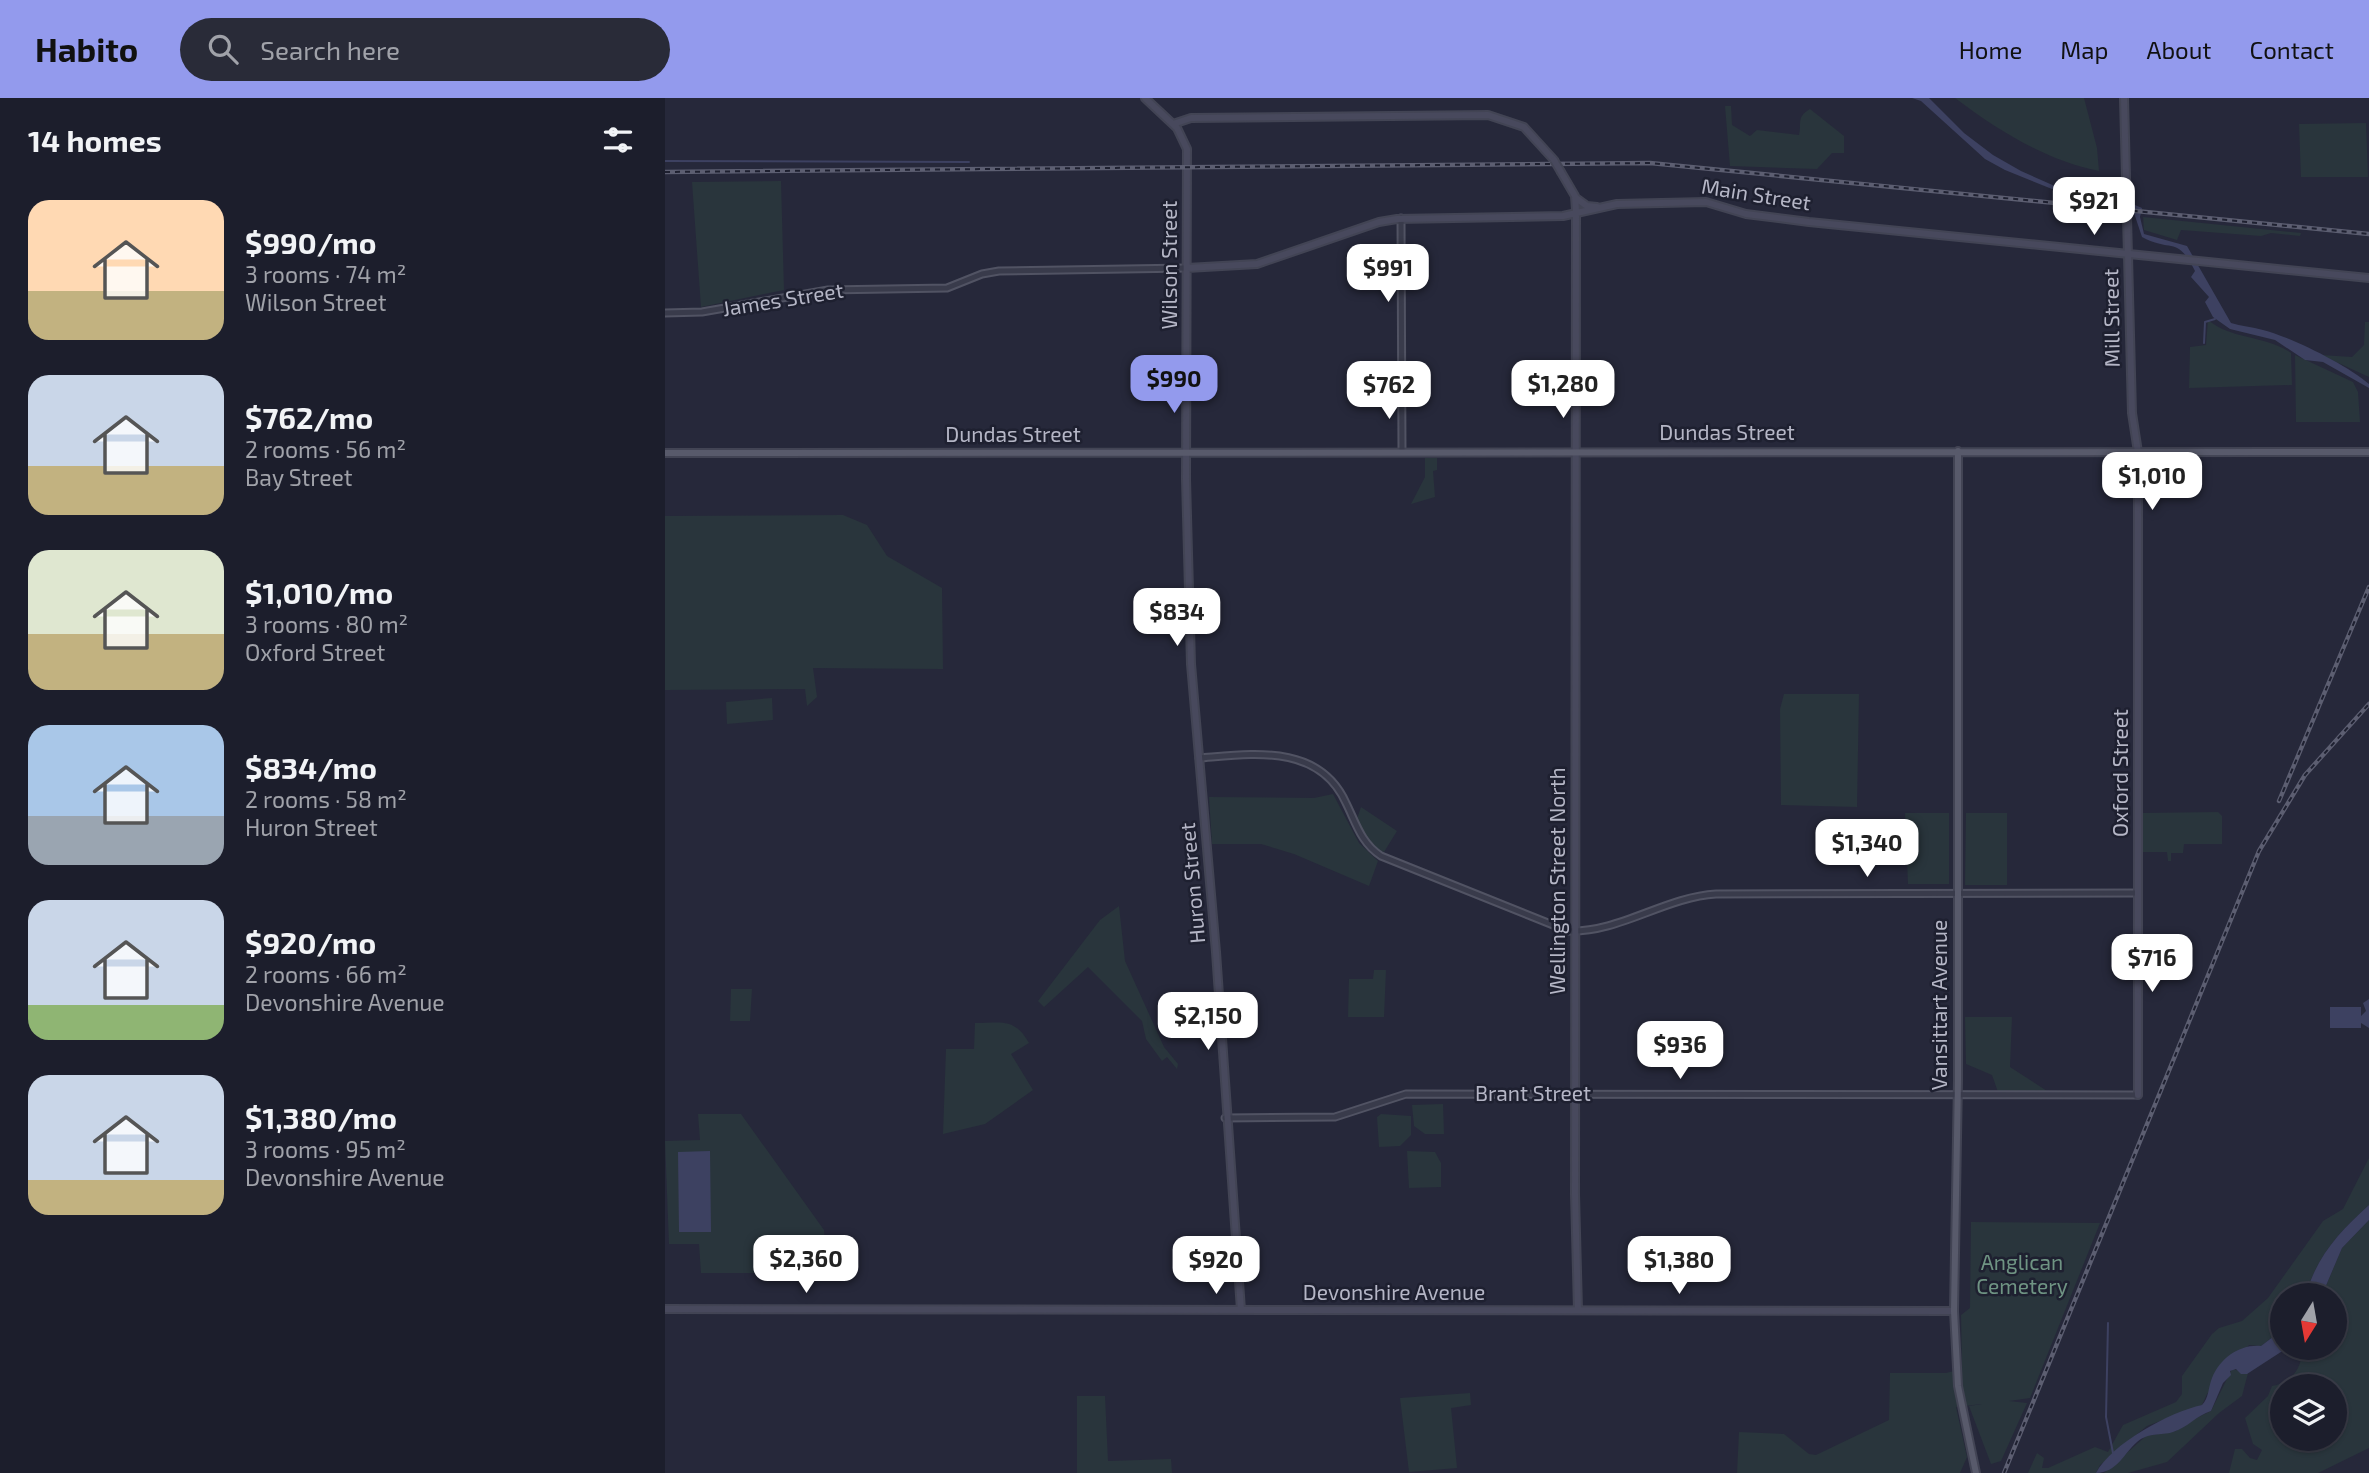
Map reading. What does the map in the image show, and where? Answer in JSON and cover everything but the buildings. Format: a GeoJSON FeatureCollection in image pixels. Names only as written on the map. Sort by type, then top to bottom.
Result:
{"type":"FeatureCollection","features":[{"type":"Feature","properties":{"kind":"main road"},"geometry":{"type":"LineString","coordinates":[[1145,98],[1173,124],[1191,118],[1483,115],[1502,118],[1524,127],[1554,160],[1575,196],[1585,205],[1598,207]]}},
{"type":"Feature","properties":{"kind":"main road","name":"Mill Street"},"geometry":{"type":"LineString","coordinates":[[2124,98],[2131,413],[2139,452]]}},
{"type":"Feature","properties":{"kind":"main road","name":"Wilson Street"},"geometry":{"type":"LineString","coordinates":[[1173,124],[1183,136],[1188,149],[1187,452]]}},
{"type":"Feature","properties":{"kind":"main road","name":"Wellington Street North"},"geometry":{"type":"LineString","coordinates":[[1575,196],[1575,1303],[1578,1310]]}},
{"type":"Feature","properties":{"kind":"main road","name":"Main Street"},"geometry":{"type":"LineString","coordinates":[[1187,268],[1257,264],[1379,222],[1401,218],[1576,215],[1598,207],[1712,202],[1746,214],[1809,222],[2369,278]]}},
{"type":"Feature","properties":{"kind":"main road"},"geometry":{"type":"LineString","coordinates":[[2366,452],[2369,445]]}},
{"type":"Feature","properties":{"kind":"main road","name":"Huron Street"},"geometry":{"type":"LineString","coordinates":[[1187,452],[1191,664],[1217,970],[1241,1310]]}},
{"type":"Feature","properties":{"kind":"main road","name":"Vansittart Avenue"},"geometry":{"type":"LineString","coordinates":[[1958,452],[1958,1094],[1954,1311],[1958,1386],[1976,1473]]}},
{"type":"Feature","properties":{"kind":"main road","name":"Oxford Street"},"geometry":{"type":"LineString","coordinates":[[2138,1095],[2139,452]]}},
{"type":"Feature","properties":{"kind":"main road","name":"Dundas Street"},"geometry":{"type":"LineString","coordinates":[[665,453],[2366,452]]}},
{"type":"Feature","properties":{"kind":"main road","name":"Devonshire Avenue"},"geometry":{"type":"LineString","coordinates":[[665,1309],[1954,1311]]}},
{"type":"Feature","properties":{"kind":"street"},"geometry":{"type":"LineString","coordinates":[[1401,218],[1402,452]]}},
{"type":"Feature","properties":{"kind":"street","name":"James Street"},"geometry":{"type":"LineString","coordinates":[[665,313],[701,312],[828,290],[943,288],[999,271],[1187,268]]}},
{"type":"Feature","properties":{"kind":"street"},"geometry":{"type":"LineString","coordinates":[[1199,758],[1270,753],[1306,763],[1323,774],[1341,794],[1363,839],[1386,860],[1551,926],[1576,931],[1593,930],[1708,894],[2139,893]]}},
{"type":"Feature","properties":{"kind":"street","name":"Brant Street"},"geometry":{"type":"LineString","coordinates":[[1226,1118],[1335,1117],[1406,1094],[2138,1095]]}},
{"type":"Feature","properties":{"kind":"green space"},"geometry":{"type":"Polygon","coordinates":[[[1955,98],[2084,98],[2097,148],[2099,171],[2060,160],[2023,143],[1955,98]]]}},
{"type":"Feature","properties":{"kind":"green space"},"geometry":{"type":"Polygon","coordinates":[[[1725,106],[1731,106],[1732,125],[1750,136],[1757,130],[1799,135],[1801,118],[1810,109],[1844,136],[1844,153],[1832,153],[1817,169],[1730,166],[1725,106]]]}},
{"type":"Feature","properties":{"kind":"green space"},"geometry":{"type":"Polygon","coordinates":[[[2366,123],[2368,177],[2301,177],[2299,124],[2366,123]]]}},
{"type":"Feature","properties":{"kind":"green space"},"geometry":{"type":"Polygon","coordinates":[[[781,181],[784,290],[701,307],[692,182],[781,181]]]}},
{"type":"Feature","properties":{"kind":"green space"},"geometry":{"type":"Polygon","coordinates":[[[2143,217],[2301,233],[2300,236],[2271,233],[2261,236],[2181,230],[2177,240],[2144,230],[2143,217]]]}},
{"type":"Feature","properties":{"kind":"green space"},"geometry":{"type":"Polygon","coordinates":[[[2208,320],[2227,331],[2270,343],[2291,353],[2292,385],[2189,388],[2190,347],[2206,345],[2208,320]]]}},
{"type":"Feature","properties":{"kind":"green space"},"geometry":{"type":"Polygon","coordinates":[[[2365,322],[2369,322],[2369,377],[2321,355],[2352,357],[2364,345],[2365,322]]]}},
{"type":"Feature","properties":{"kind":"green space"},"geometry":{"type":"Polygon","coordinates":[[[2295,355],[2353,382],[2358,392],[2360,422],[2296,422],[2295,355]]]}},
{"type":"Feature","properties":{"kind":"green space"},"geometry":{"type":"Polygon","coordinates":[[[1425,458],[1437,458],[1437,470],[1433,471],[1435,497],[1411,504],[1425,477],[1425,458]]]}},
{"type":"Feature","properties":{"kind":"green space"},"geometry":{"type":"Polygon","coordinates":[[[843,515],[867,525],[887,556],[942,588],[943,669],[813,668],[817,697],[807,706],[805,689],[665,690],[665,516],[843,515]]]}},
{"type":"Feature","properties":{"kind":"green space"},"geometry":{"type":"Polygon","coordinates":[[[1784,694],[1859,694],[1857,807],[1781,805],[1780,709],[1784,694]]]}},
{"type":"Feature","properties":{"kind":"green space"},"geometry":{"type":"Polygon","coordinates":[[[772,698],[773,720],[727,724],[726,702],[772,698]]]}},
{"type":"Feature","properties":{"kind":"green space"},"geometry":{"type":"Polygon","coordinates":[[[1333,794],[1359,843],[1378,861],[1369,886],[1294,854],[1261,844],[1212,844],[1209,797],[1314,798],[1333,794]]]}},
{"type":"Feature","properties":{"kind":"green space"},"geometry":{"type":"Polygon","coordinates":[[[1361,807],[1397,831],[1384,852],[1370,844],[1364,834],[1357,819],[1361,807]]]}},
{"type":"Feature","properties":{"kind":"green space"},"geometry":{"type":"Polygon","coordinates":[[[2218,812],[2222,816],[2222,844],[2184,844],[2183,853],[2171,853],[2171,861],[2168,861],[2167,852],[2142,852],[2143,813],[2218,812]]]}},
{"type":"Feature","properties":{"kind":"green space"},"geometry":{"type":"Polygon","coordinates":[[[1905,813],[1949,813],[1949,884],[1908,884],[1905,813]]]}},
{"type":"Feature","properties":{"kind":"green space"},"geometry":{"type":"Polygon","coordinates":[[[1966,813],[2007,813],[2007,885],[1965,885],[1966,813]]]}},
{"type":"Feature","properties":{"kind":"green space"},"geometry":{"type":"Polygon","coordinates":[[[1119,906],[1125,961],[1164,1047],[1178,1064],[1177,1069],[1167,1057],[1162,1061],[1146,1039],[1142,1021],[1088,967],[1044,1007],[1038,1001],[1100,920],[1119,906]]]}},
{"type":"Feature","properties":{"kind":"green space"},"geometry":{"type":"Polygon","coordinates":[[[1374,970],[1386,970],[1384,1017],[1348,1017],[1349,979],[1373,979],[1374,970]]]}},
{"type":"Feature","properties":{"kind":"green space"},"geometry":{"type":"Polygon","coordinates":[[[731,989],[752,989],[750,1021],[730,1021],[731,989]]]}},
{"type":"Feature","properties":{"kind":"green space"},"geometry":{"type":"Polygon","coordinates":[[[1965,1017],[2012,1017],[2010,1067],[2047,1091],[1998,1092],[1992,1075],[1966,1064],[1965,1017]]]}},
{"type":"Feature","properties":{"kind":"green space"},"geometry":{"type":"Polygon","coordinates":[[[1000,1022],[1018,1029],[1029,1043],[1011,1054],[1033,1090],[985,1124],[943,1134],[946,1049],[974,1049],[975,1023],[1000,1022]]]}},
{"type":"Feature","properties":{"kind":"green space"},"geometry":{"type":"Polygon","coordinates":[[[1443,1104],[1444,1134],[1425,1134],[1414,1126],[1412,1105],[1443,1104]]]}},
{"type":"Feature","properties":{"kind":"green space"},"geometry":{"type":"Polygon","coordinates":[[[698,1114],[741,1114],[824,1230],[825,1242],[835,1243],[835,1273],[701,1273],[699,1244],[669,1244],[665,1141],[700,1140],[698,1114]]]}},
{"type":"Feature","properties":{"kind":"green space"},"geometry":{"type":"Polygon","coordinates":[[[1381,1114],[1411,1116],[1411,1135],[1400,1146],[1379,1147],[1377,1117],[1381,1114]]]}},
{"type":"Feature","properties":{"kind":"green space"},"geometry":{"type":"Polygon","coordinates":[[[1407,1151],[1435,1152],[1441,1163],[1441,1187],[1409,1188],[1407,1151]]]}},
{"type":"Feature","properties":{"kind":"green space"},"geometry":{"type":"Polygon","coordinates":[[[2369,1158],[2369,1205],[2330,1246],[2309,1283],[2279,1283],[2323,1221],[2343,1209],[2369,1158]]]}},
{"type":"Feature","properties":{"kind":"green space"},"geometry":{"type":"Polygon","coordinates":[[[2369,1220],[2369,1448],[2318,1473],[2229,1473],[2235,1449],[2242,1449],[2250,1458],[2257,1460],[2262,1450],[2253,1444],[2245,1418],[2270,1391],[2270,1451],[2347,1451],[2347,1374],[2294,1374],[2300,1360],[2347,1360],[2347,1283],[2327,1283],[2342,1248],[2369,1220]]]}},
{"type":"Feature","properties":{"kind":"green space","name":"Anglican Cemetery"},"geometry":{"type":"Polygon","coordinates":[[[1971,1222],[2100,1223],[2030,1398],[2009,1401],[2027,1403],[2001,1461],[1991,1464],[1969,1406],[1982,1404],[1956,1407],[1967,1457],[1960,1473],[1737,1473],[1739,1432],[1784,1434],[1809,1454],[1816,1455],[1889,1420],[1890,1373],[1946,1373],[1962,1369],[1961,1315],[1970,1308],[1971,1222]]]}},
{"type":"Feature","properties":{"kind":"green space"},"geometry":{"type":"Polygon","coordinates":[[[2270,1295],[2270,1339],[2261,1346],[2249,1345],[2207,1394],[2202,1405],[2147,1426],[2100,1465],[2096,1473],[2028,1473],[2037,1453],[2044,1458],[2042,1468],[2048,1468],[2095,1447],[2108,1452],[2123,1425],[2176,1402],[2182,1394],[2182,1376],[2212,1334],[2219,1328],[2242,1321],[2270,1295]]]}},
{"type":"Feature","properties":{"kind":"green space"},"geometry":{"type":"Polygon","coordinates":[[[2232,1369],[2248,1373],[2242,1396],[2219,1413],[2167,1462],[2128,1473],[2104,1473],[2146,1436],[2176,1431],[2211,1411],[2232,1369]]]}},
{"type":"Feature","properties":{"kind":"green space"},"geometry":{"type":"Polygon","coordinates":[[[1470,1393],[1471,1405],[1451,1408],[1457,1468],[1409,1472],[1400,1398],[1470,1393]]]}},
{"type":"Feature","properties":{"kind":"green space"},"geometry":{"type":"Polygon","coordinates":[[[1077,1396],[1105,1396],[1108,1461],[1171,1459],[1172,1473],[1077,1473],[1077,1396]]]}},
{"type":"Feature","properties":{"kind":"water"},"geometry":{"type":"Polygon","coordinates":[[[1912,98],[1929,98],[1964,133],[1993,155],[2021,171],[2057,187],[2107,193],[2142,208],[2140,217],[2144,234],[2187,246],[2231,323],[2259,329],[2303,345],[2347,369],[2369,384],[2369,388],[2323,362],[2305,360],[2275,340],[2230,329],[2213,317],[2205,302],[2209,297],[2191,277],[2195,271],[2189,260],[2178,249],[2142,237],[2133,210],[2107,199],[2062,193],[2005,170],[1985,159],[1921,101],[1912,98]]]}},
{"type":"Feature","properties":{"kind":"water"},"geometry":{"type":"Polygon","coordinates":[[[2369,999],[2369,1028],[2361,1023],[2361,1028],[2330,1028],[2330,1007],[2361,1007],[2361,1016],[2366,1011],[2363,1003],[2369,999]]]}},
{"type":"Feature","properties":{"kind":"water"},"geometry":{"type":"Polygon","coordinates":[[[710,1151],[711,1232],[679,1232],[678,1152],[710,1151]]]}},
{"type":"Feature","properties":{"kind":"water"},"geometry":{"type":"Polygon","coordinates":[[[2369,1205],[2369,1220],[2342,1248],[2327,1283],[2309,1283],[2330,1246],[2369,1205]]]}},
{"type":"Feature","properties":{"kind":"water"},"geometry":{"type":"Polygon","coordinates":[[[2270,1339],[2270,1359],[2247,1374],[2241,1374],[2236,1369],[2230,1371],[2231,1375],[2223,1383],[2211,1411],[2178,1430],[2141,1439],[2115,1466],[2096,1473],[2115,1451],[2143,1430],[2174,1414],[2202,1405],[2216,1371],[2225,1359],[2246,1347],[2261,1346],[2270,1339]]]}},
{"type":"Feature","properties":{"kind":"waterway"},"geometry":{"type":"LineString","coordinates":[[665,161],[969,162]]}},
{"type":"Feature","properties":{"kind":"waterway"},"geometry":{"type":"LineString","coordinates":[[2204,343],[2205,322],[2215,319]]}},
{"type":"Feature","properties":{"kind":"waterway"},"geometry":{"type":"LineString","coordinates":[[2108,1323],[2106,1417],[2113,1453]]}},
{"type":"Feature","properties":{"kind":"railway"},"geometry":{"type":"LineString","coordinates":[[665,172],[1650,163],[2369,234]]}},
{"type":"Feature","properties":{"kind":"railway"},"geometry":{"type":"LineString","coordinates":[[2279,801],[2369,587]]}},
{"type":"Feature","properties":{"kind":"railway"},"geometry":{"type":"LineString","coordinates":[[2004,1473],[2259,851],[2305,775],[2369,704]]}}]}
